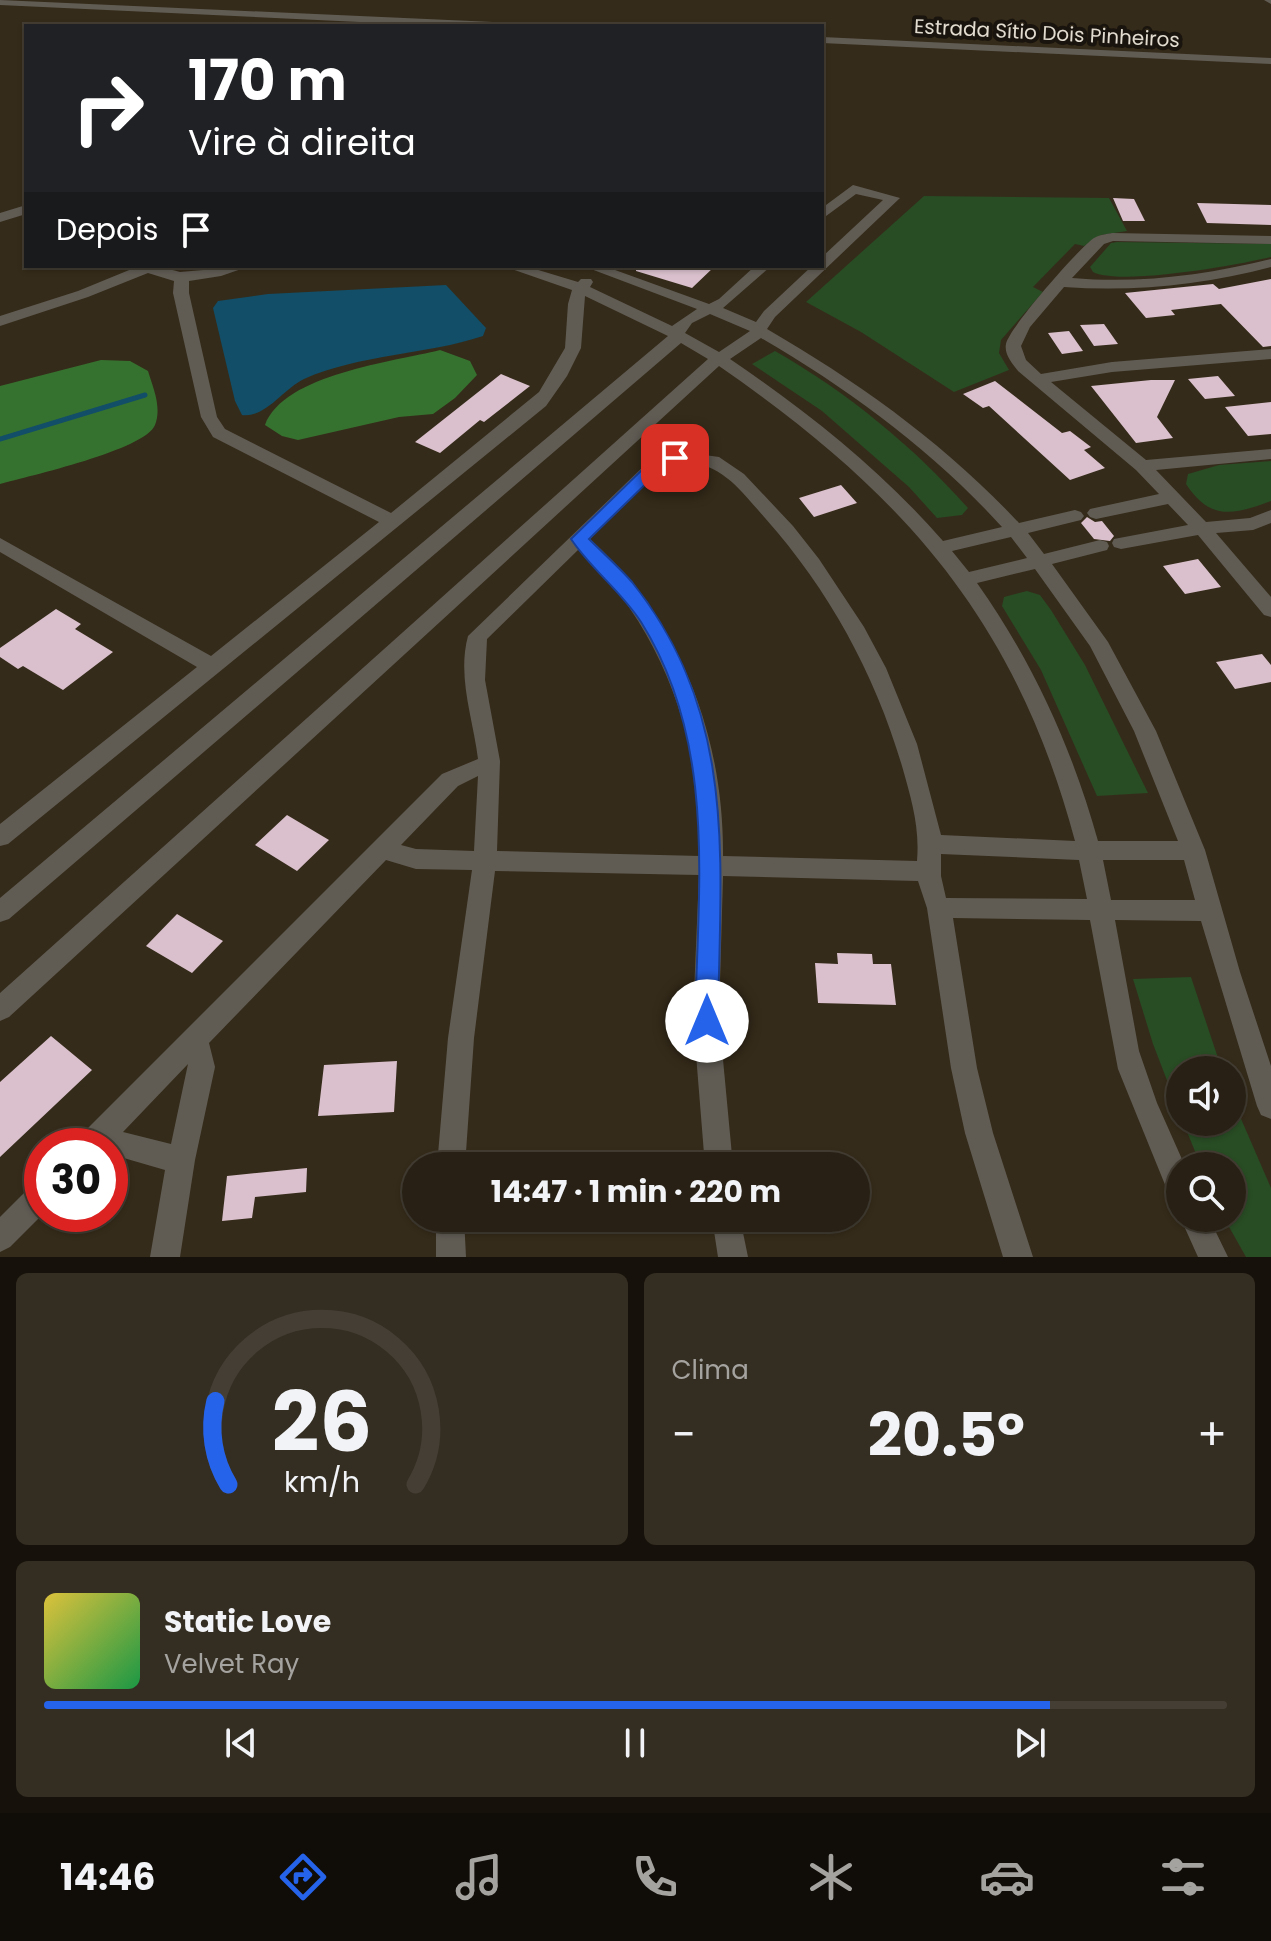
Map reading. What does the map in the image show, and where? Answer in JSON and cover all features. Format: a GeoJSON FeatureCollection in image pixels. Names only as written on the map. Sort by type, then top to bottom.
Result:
{"type":"FeatureCollection","features":[{"type":"Feature","properties":{"kind":"street"},"geometry":{"type":"LineString","coordinates":[[0,2],[472,24]]}},
{"type":"Feature","properties":{"kind":"street","name":"Estrada Sítio Dois Pinheiros"},"geometry":{"type":"LineString","coordinates":[[824,40],[1271,61]]}},
{"type":"Feature","properties":{"kind":"street"},"geometry":{"type":"LineString","coordinates":[[824,213],[853,189],[893,198],[824,262]]}},
{"type":"Feature","properties":{"kind":"street"},"geometry":{"type":"LineString","coordinates":[[0,218],[24,210]]}},
{"type":"Feature","properties":{"kind":"street"},"geometry":{"type":"LineString","coordinates":[[1271,240],[1112,237],[1099,241],[1017,333],[1013,344],[1016,358],[1142,466],[1173,497],[1271,610]]}},
{"type":"Feature","properties":{"kind":"street"},"geometry":{"type":"LineString","coordinates":[[1062,282],[1090,285],[1183,278],[1271,263]]}},
{"type":"Feature","properties":{"kind":"street"},"geometry":{"type":"LineString","coordinates":[[0,321],[83,294],[147,268]]}},
{"type":"Feature","properties":{"kind":"street"},"geometry":{"type":"LineString","coordinates":[[151,268],[159,273],[182,276],[236,268]]}},
{"type":"Feature","properties":{"kind":"street"},"geometry":{"type":"LineString","coordinates":[[516,268],[578,289],[679,333],[718,359],[833,442],[917,521],[964,580],[1016,659],[1063,767],[1088,851],[1127,1052],[1166,1157]]}},
{"type":"Feature","properties":{"kind":"street"},"geometry":{"type":"LineString","coordinates":[[0,837],[540,402],[551,389],[572,351],[577,326],[578,289],[596,268]]}},
{"type":"Feature","properties":{"kind":"street"},"geometry":{"type":"LineString","coordinates":[[600,268],[761,329],[827,370],[893,417],[968,479],[1015,529],[1098,642],[1124,687],[1193,850],[1271,1106]]}},
{"type":"Feature","properties":{"kind":"street"},"geometry":{"type":"LineString","coordinates":[[0,912],[673,343],[680,326],[687,320],[712,310],[762,268]]}},
{"type":"Feature","properties":{"kind":"street"},"geometry":{"type":"LineString","coordinates":[[0,1009],[718,359],[744,345],[761,329],[769,314],[818,268]]}},
{"type":"Feature","properties":{"kind":"street"},"geometry":{"type":"LineString","coordinates":[[182,276],[181,293],[209,417],[219,433],[392,521]]}},
{"type":"Feature","properties":{"kind":"street"},"geometry":{"type":"LineString","coordinates":[[1041,379],[1112,367],[1271,354]]}},
{"type":"Feature","properties":{"kind":"street"},"geometry":{"type":"LineString","coordinates":[[1142,466],[1271,454]]}},
{"type":"Feature","properties":{"kind":"street"},"geometry":{"type":"LineString","coordinates":[[452,1152],[460,1032],[485,861],[489,764],[483,711],[473,673],[473,648],[478,636],[654,466],[687,457],[722,465],[799,546],[823,577],[865,646],[904,736],[919,786],[930,844],[926,871],[939,908],[964,1068],[979,1133],[1018,1257]]}},
{"type":"Feature","properties":{"kind":"street"},"geometry":{"type":"LineString","coordinates":[[1096,513],[1173,497]]}},
{"type":"Feature","properties":{"kind":"street"},"geometry":{"type":"LineString","coordinates":[[938,548],[1075,516]]}},
{"type":"Feature","properties":{"kind":"street"},"geometry":{"type":"LineString","coordinates":[[1121,543],[1202,528],[1237,527],[1271,516]]}},
{"type":"Feature","properties":{"kind":"street"},"geometry":{"type":"LineString","coordinates":[[579,539],[625,585],[673,663],[697,728],[710,811],[707,1021],[718,1152]]}},
{"type":"Feature","properties":{"kind":"street"},"geometry":{"type":"LineString","coordinates":[[0,544],[212,666]]}},
{"type":"Feature","properties":{"kind":"street"},"geometry":{"type":"LineString","coordinates":[[964,580],[1100,546]]}},
{"type":"Feature","properties":{"kind":"street"},"geometry":{"type":"LineString","coordinates":[[108,1128],[450,780],[489,764]]}},
{"type":"Feature","properties":{"kind":"street"},"geometry":{"type":"LineString","coordinates":[[930,844],[1088,851],[1193,850]]}},
{"type":"Feature","properties":{"kind":"street"},"geometry":{"type":"LineString","coordinates":[[384,847],[398,855],[416,859],[926,871]]}},
{"type":"Feature","properties":{"kind":"street"},"geometry":{"type":"LineString","coordinates":[[939,908],[1211,911]]}},
{"type":"Feature","properties":{"kind":"street"},"geometry":{"type":"LineString","coordinates":[[165,1257],[181,1160],[202,1067],[195,1039]]}},
{"type":"Feature","properties":{"kind":"street"},"geometry":{"type":"LineString","coordinates":[[128,1146],[181,1160]]}},
{"type":"Feature","properties":{"kind":"street"},"geometry":{"type":"LineString","coordinates":[[0,1237],[24,1213]]}},
{"type":"Feature","properties":{"kind":"street"},"geometry":{"type":"LineString","coordinates":[[450,1232],[451,1257]]}},
{"type":"Feature","properties":{"kind":"street"},"geometry":{"type":"LineString","coordinates":[[729,1232],[733,1257]]}},
{"type":"Feature","properties":{"kind":"street"},"geometry":{"type":"LineString","coordinates":[[1201,1232],[1213,1257]]}},
{"type":"Feature","properties":{"kind":"green space"},"geometry":{"type":"Polygon","coordinates":[[[924,196],[1109,198],[1127,231],[1101,235],[1084,246],[1075,244],[1033,287],[1043,292],[1001,340],[999,353],[1009,370],[954,392],[861,332],[806,302],[924,196]]]}},
{"type":"Feature","properties":{"kind":"green space"},"geometry":{"type":"Polygon","coordinates":[[[1111,243],[1271,244],[1271,257],[1152,276],[1107,276],[1093,272],[1090,267],[1111,243]]]}},
{"type":"Feature","properties":{"kind":"green space"},"geometry":{"type":"Polygon","coordinates":[[[440,350],[470,361],[477,375],[455,398],[433,414],[399,417],[298,440],[282,436],[265,425],[276,408],[294,393],[316,382],[440,350]]]}},
{"type":"Feature","properties":{"kind":"green space"},"geometry":{"type":"Polygon","coordinates":[[[775,351],[828,384],[878,422],[925,463],[968,508],[962,515],[937,518],[909,487],[822,411],[752,364],[775,351]]]}},
{"type":"Feature","properties":{"kind":"green space"},"geometry":{"type":"Polygon","coordinates":[[[101,360],[130,361],[148,371],[157,404],[155,425],[131,444],[109,453],[0,484],[0,386],[101,360]]]}},
{"type":"Feature","properties":{"kind":"green space"},"geometry":{"type":"Polygon","coordinates":[[[1271,461],[1271,501],[1234,512],[1224,512],[1204,504],[1186,484],[1188,474],[1219,465],[1271,461]]]}},
{"type":"Feature","properties":{"kind":"green space"},"geometry":{"type":"Polygon","coordinates":[[[1027,591],[1040,595],[1085,665],[1148,793],[1097,796],[1041,670],[1002,606],[1004,597],[1027,591]]]}},
{"type":"Feature","properties":{"kind":"green space"},"geometry":{"type":"Polygon","coordinates":[[[1191,977],[1217,1056],[1166,1056],[1166,1078],[1133,979],[1191,977]]]}},
{"type":"Feature","properties":{"kind":"green space"},"geometry":{"type":"Polygon","coordinates":[[[1246,1130],[1271,1188],[1271,1257],[1246,1257],[1232,1232],[1246,1232],[1246,1152],[1195,1152],[1189,1136],[1246,1136],[1246,1130]]]}},
{"type":"Feature","properties":{"kind":"water"},"geometry":{"type":"Polygon","coordinates":[[[446,285],[486,328],[483,336],[325,371],[304,379],[259,412],[242,415],[235,401],[213,308],[218,301],[268,294],[446,285]]]}},
{"type":"Feature","properties":{"kind":"building"},"geometry":{"type":"Polygon","coordinates":[[[1113,198],[1134,199],[1145,221],[1123,221],[1113,198]]]}},
{"type":"Feature","properties":{"kind":"building"},"geometry":{"type":"Polygon","coordinates":[[[1197,203],[1271,205],[1271,225],[1207,223],[1197,203]]]}},
{"type":"Feature","properties":{"kind":"building"},"geometry":{"type":"Polygon","coordinates":[[[636,268],[713,268],[692,288],[636,271],[636,268]]]}},
{"type":"Feature","properties":{"kind":"building"},"geometry":{"type":"Polygon","coordinates":[[[1271,279],[1271,346],[1263,347],[1221,304],[1171,310],[1175,315],[1146,318],[1125,293],[1213,284],[1219,289],[1271,279]]]}},
{"type":"Feature","properties":{"kind":"building"},"geometry":{"type":"Polygon","coordinates":[[[1104,324],[1118,344],[1094,346],[1080,325],[1104,324]]]}},
{"type":"Feature","properties":{"kind":"building"},"geometry":{"type":"Polygon","coordinates":[[[1069,331],[1083,351],[1062,354],[1048,333],[1069,331]]]}},
{"type":"Feature","properties":{"kind":"building"},"geometry":{"type":"Polygon","coordinates":[[[501,374],[530,386],[484,422],[480,420],[440,453],[415,442],[501,374]]]}},
{"type":"Feature","properties":{"kind":"building"},"geometry":{"type":"Polygon","coordinates":[[[1218,376],[1235,396],[1205,399],[1188,379],[1218,376]]]}},
{"type":"Feature","properties":{"kind":"building"},"geometry":{"type":"Polygon","coordinates":[[[1175,380],[1157,417],[1173,438],[1136,443],[1091,386],[1175,380]]]}},
{"type":"Feature","properties":{"kind":"building"},"geometry":{"type":"Polygon","coordinates":[[[995,381],[1062,433],[1070,431],[1091,447],[1084,450],[1105,468],[1070,480],[989,406],[983,408],[963,394],[995,381]]]}},
{"type":"Feature","properties":{"kind":"building"},"geometry":{"type":"Polygon","coordinates":[[[1271,402],[1271,434],[1248,436],[1225,407],[1271,402]]]}},
{"type":"Feature","properties":{"kind":"building"},"geometry":{"type":"Polygon","coordinates":[[[841,485],[857,503],[814,517],[799,498],[841,485]]]}},
{"type":"Feature","properties":{"kind":"building"},"geometry":{"type":"Polygon","coordinates":[[[1087,517],[1095,522],[1102,521],[1114,536],[1110,541],[1094,539],[1081,523],[1087,517]]]}},
{"type":"Feature","properties":{"kind":"building"},"geometry":{"type":"Polygon","coordinates":[[[1198,559],[1221,587],[1185,594],[1163,566],[1198,559]]]}},
{"type":"Feature","properties":{"kind":"building"},"geometry":{"type":"Polygon","coordinates":[[[56,609],[81,624],[75,629],[113,652],[63,690],[23,666],[18,669],[0,657],[0,648],[56,609]]]}},
{"type":"Feature","properties":{"kind":"building"},"geometry":{"type":"Polygon","coordinates":[[[1262,654],[1271,665],[1271,682],[1235,689],[1216,662],[1262,654]]]}},
{"type":"Feature","properties":{"kind":"building"},"geometry":{"type":"Polygon","coordinates":[[[287,815],[329,840],[297,871],[255,845],[287,815]]]}},
{"type":"Feature","properties":{"kind":"building"},"geometry":{"type":"Polygon","coordinates":[[[177,914],[223,941],[192,973],[146,946],[177,914]]]}},
{"type":"Feature","properties":{"kind":"building"},"geometry":{"type":"Polygon","coordinates":[[[837,953],[872,954],[873,964],[891,964],[896,1005],[818,1003],[815,963],[838,964],[837,953]]]}},
{"type":"Feature","properties":{"kind":"building"},"geometry":{"type":"Polygon","coordinates":[[[51,1036],[92,1070],[31,1128],[24,1128],[24,1134],[0,1157],[0,1082],[51,1036]]]}},
{"type":"Feature","properties":{"kind":"building"},"geometry":{"type":"Polygon","coordinates":[[[397,1061],[394,1112],[318,1116],[324,1065],[397,1061]]]}},
{"type":"Feature","properties":{"kind":"building"},"geometry":{"type":"Polygon","coordinates":[[[307,1168],[306,1192],[255,1197],[252,1218],[222,1221],[227,1176],[307,1168]]]}},
{"type":"Feature","properties":{"kind":"waterway"},"geometry":{"type":"LineString","coordinates":[[0,439],[145,395]]}},
{"type":"Feature","properties":{"kind":"route"},"geometry":{"type":"LineString","coordinates":[[675,458],[654,466],[579,539],[625,585],[649,620],[673,663],[697,728],[710,811],[707,1021]]}}]}
